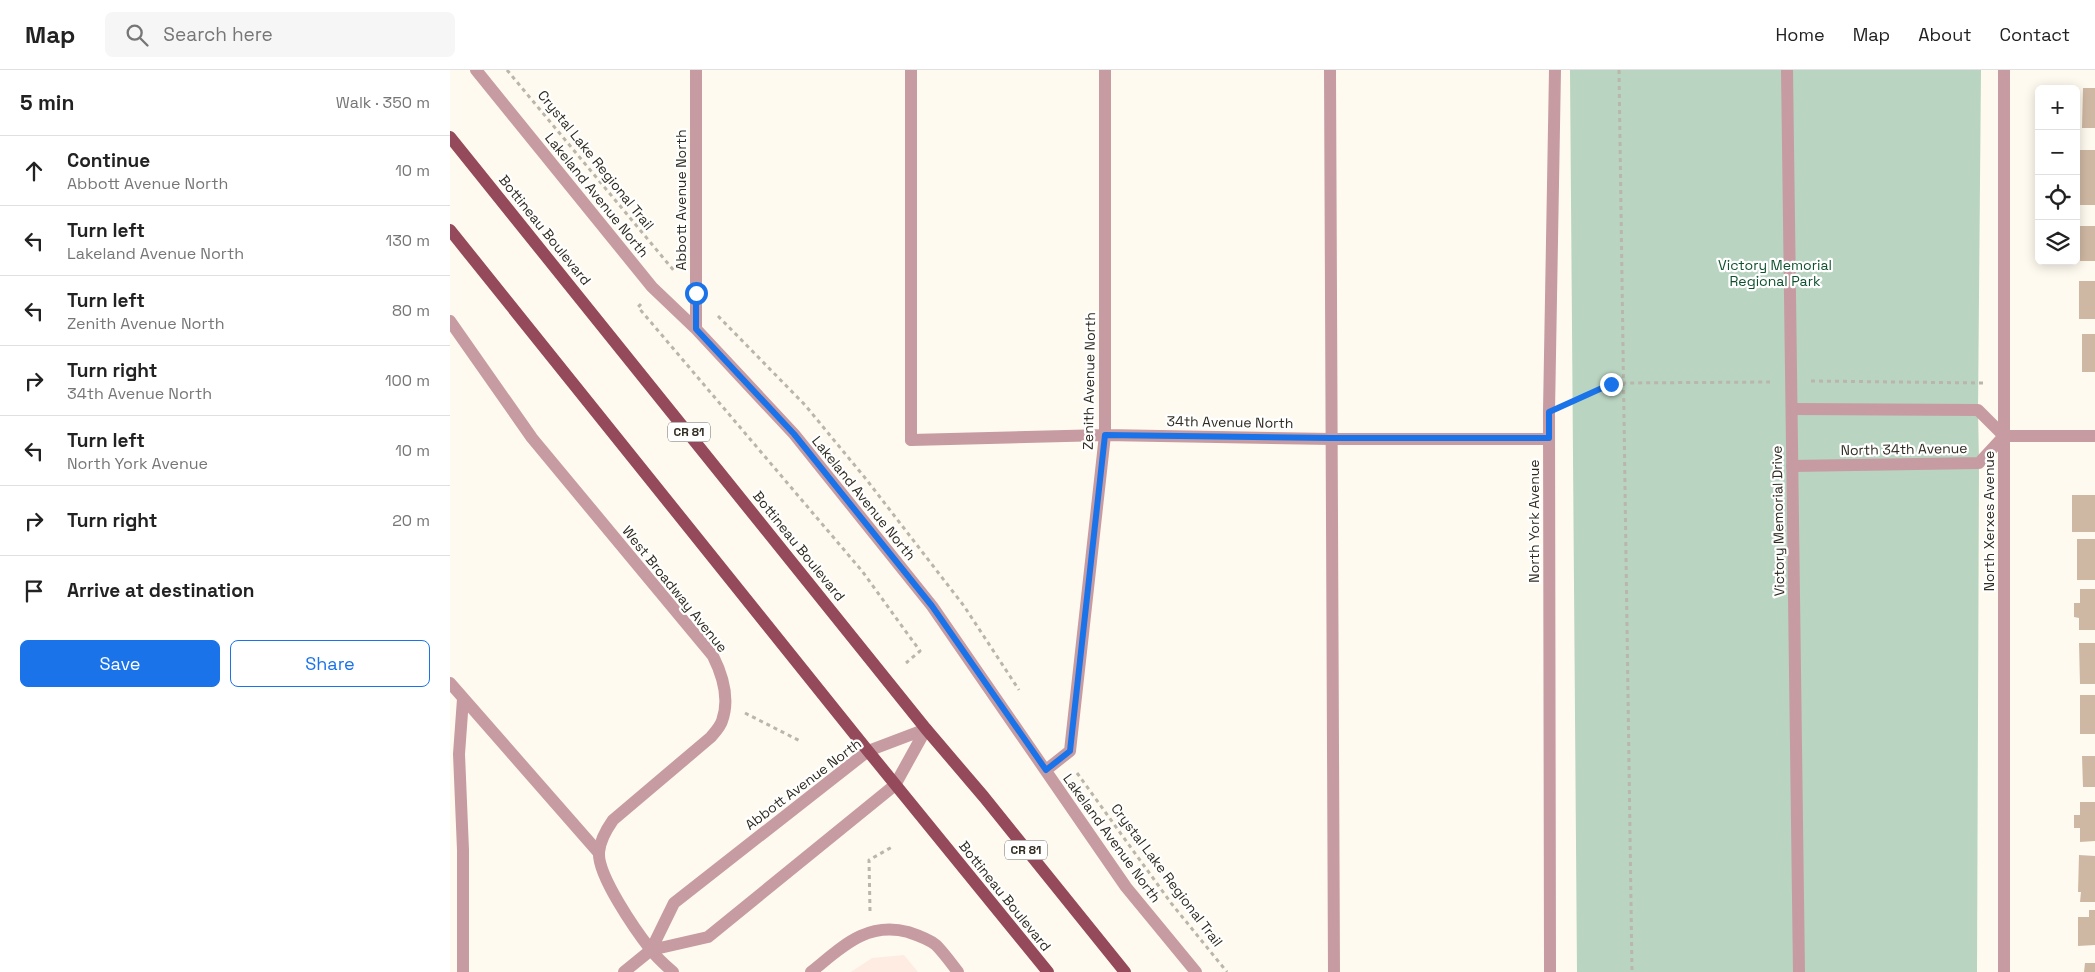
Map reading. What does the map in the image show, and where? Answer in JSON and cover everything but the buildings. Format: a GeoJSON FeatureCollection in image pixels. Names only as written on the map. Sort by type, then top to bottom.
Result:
{"type":"FeatureCollection","features":[{"type":"Feature","properties":{"kind":"main road","name":"Bottineau Boulevard"},"geometry":{"type":"LineString","coordinates":[[450,137],[926,729],[984,797],[1125,972]]}},
{"type":"Feature","properties":{"kind":"main road","name":"Bottineau Boulevard"},"geometry":{"type":"LineString","coordinates":[[450,230],[1048,972]]}},
{"type":"Feature","properties":{"kind":"street","name":"Lakeland Avenue North"},"geometry":{"type":"LineString","coordinates":[[476,70],[652,287],[696,329],[794,434],[932,606],[1126,887],[1196,972]]}},
{"type":"Feature","properties":{"kind":"street","name":"Abbott Avenue North"},"geometry":{"type":"LineString","coordinates":[[696,70],[696,329]]}},
{"type":"Feature","properties":{"kind":"street","name":"34th Avenue North"},"geometry":{"type":"LineString","coordinates":[[911,70],[911,440],[1105,435],[1549,438]]}},
{"type":"Feature","properties":{"kind":"street","name":"Zenith Avenue North"},"geometry":{"type":"LineString","coordinates":[[1046,770],[1070,751],[1105,435],[1105,70]]}},
{"type":"Feature","properties":{"kind":"street"},"geometry":{"type":"LineString","coordinates":[[1330,70],[1334,972]]}},
{"type":"Feature","properties":{"kind":"street","name":"North York Avenue"},"geometry":{"type":"LineString","coordinates":[[1550,972],[1549,412],[1555,70]]}},
{"type":"Feature","properties":{"kind":"street","name":"Victory Memorial Drive"},"geometry":{"type":"LineString","coordinates":[[1787,70],[1799,972]]}},
{"type":"Feature","properties":{"kind":"street","name":"North Xerxes Avenue"},"geometry":{"type":"LineString","coordinates":[[2004,70],[2004,972]]}},
{"type":"Feature","properties":{"kind":"street","name":"West Broadway Avenue"},"geometry":{"type":"LineString","coordinates":[[450,321],[532,438],[713,656],[723,676],[725,697],[722,720],[711,738],[613,820],[603,834],[599,854]]}},
{"type":"Feature","properties":{"kind":"street"},"geometry":{"type":"LineString","coordinates":[[1792,409],[1978,410],[2004,436],[2095,436]]}},
{"type":"Feature","properties":{"kind":"street","name":"North 34th Avenue"},"geometry":{"type":"LineString","coordinates":[[1792,466],[1979,463],[2004,436]]}},
{"type":"Feature","properties":{"kind":"street"},"geometry":{"type":"LineString","coordinates":[[450,683],[599,854],[605,877],[652,950],[672,972]]}},
{"type":"Feature","properties":{"kind":"street"},"geometry":{"type":"LineString","coordinates":[[462,699],[459,754],[463,850],[463,972]]}},
{"type":"Feature","properties":{"kind":"street","name":"Abbott Avenue North"},"geometry":{"type":"LineString","coordinates":[[652,950],[674,903],[868,751],[926,729]]}},
{"type":"Feature","properties":{"kind":"street","name":"Abbott Avenue North"},"geometry":{"type":"LineString","coordinates":[[624,972],[652,950],[708,937],[896,784],[926,729]]}},
{"type":"Feature","properties":{"kind":"street"},"geometry":{"type":"LineString","coordinates":[[811,972],[852,939],[873,931],[896,929],[918,935],[935,945],[958,972]]}},
{"type":"Feature","properties":{"kind":"path","name":"Crystal Lake Regional Trail"},"geometry":{"type":"LineString","coordinates":[[507,70],[667,265]]}},
{"type":"Feature","properties":{"kind":"path"},"geometry":{"type":"LineString","coordinates":[[1620,70],[1622,383],[1632,972]]}},
{"type":"Feature","properties":{"kind":"path"},"geometry":{"type":"LineString","coordinates":[[638,307],[862,571],[920,651],[906,663]]}},
{"type":"Feature","properties":{"kind":"path"},"geometry":{"type":"LineString","coordinates":[[1814,381],[2003,383]]}},
{"type":"Feature","properties":{"kind":"path"},"geometry":{"type":"LineString","coordinates":[[1549,412],[1611,384],[1773,382]]}},
{"type":"Feature","properties":{"kind":"path"},"geometry":{"type":"LineString","coordinates":[[747,714],[802,742]]}},
{"type":"Feature","properties":{"kind":"path","name":"Crystal Lake Regional Trail"},"geometry":{"type":"LineString","coordinates":[[1090,790],[1171,903],[1227,972]]}},
{"type":"Feature","properties":{"kind":"path"},"geometry":{"type":"LineString","coordinates":[[869,900],[869,860],[892,847]]}},
{"type":"Feature","properties":{"kind":"shaded area"},"geometry":{"type":"Polygon","coordinates":[[[904,955],[918,972],[851,972],[872,958],[904,955]]]}},
{"type":"Feature","properties":{"kind":"green space","name":"Victory Memorial Regional Park"},"geometry":{"type":"Polygon","coordinates":[[[1570,70],[1981,70],[1977,972],[1577,972],[1570,70]]]}},
{"type":"Feature","properties":{"kind":"route"},"geometry":{"type":"LineString","coordinates":[[696,293],[696,329],[794,434],[932,606],[1046,770],[1070,751],[1105,435],[1549,438],[1549,412],[1611,384]]}}]}
